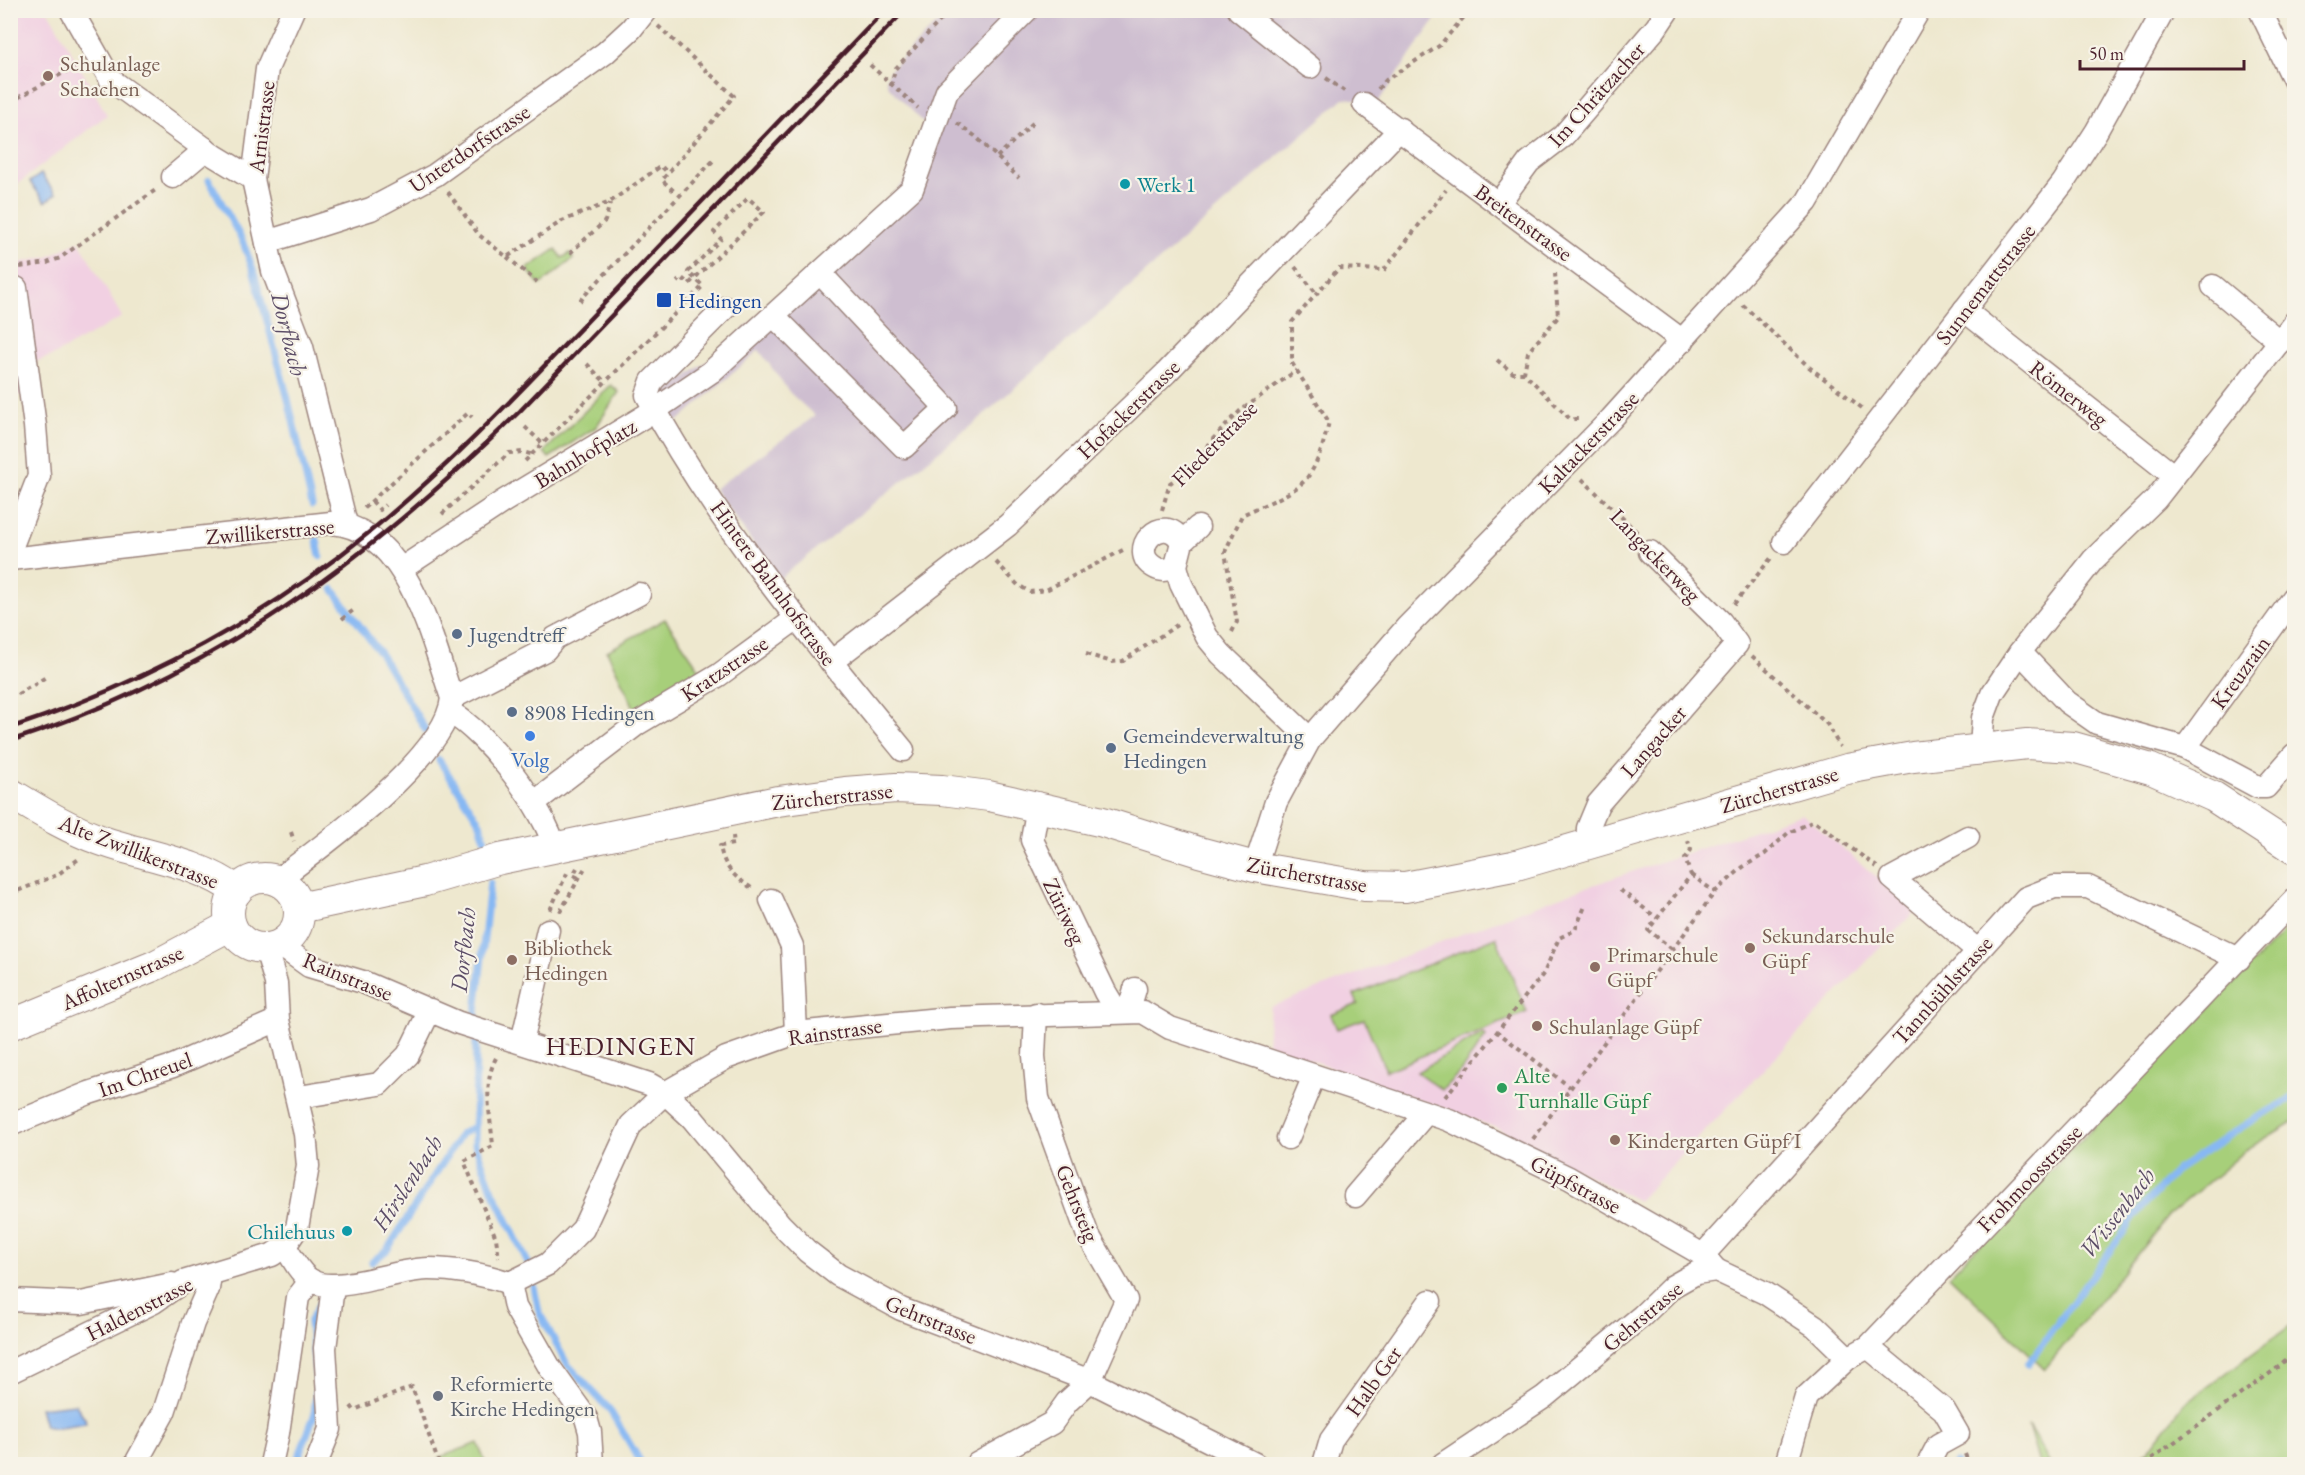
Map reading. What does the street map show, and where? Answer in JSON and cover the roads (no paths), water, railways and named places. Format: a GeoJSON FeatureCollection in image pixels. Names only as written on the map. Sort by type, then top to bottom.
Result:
{"type":"FeatureCollection","features":[{"type":"Feature","properties":{"kind":"main road","name":"Zürcherstrasse"},"geometry":{"type":"LineString","coordinates":[[299,908],[414,883],[500,859],[562,855],[778,801],[896,788],[942,789],[1038,806],[1103,822],[1256,867],[1365,886],[1405,887],[1473,875],[1587,846],[1847,769],[1913,757],[2027,744],[2073,747],[2151,769],[2214,797],[2295,849]]}},
{"type":"Feature","properties":{"kind":"main road","name":"Alte Zwillikerstrasse"},"geometry":{"type":"LineString","coordinates":[[10,793],[61,824],[101,841],[205,872],[237,891]]}},
{"type":"Feature","properties":{"kind":"main road"},"geometry":{"type":"LineString","coordinates":[[255,879],[277,880],[292,891],[299,908],[296,930],[273,947],[244,943],[231,925],[229,913],[237,891],[255,879]]}},
{"type":"Feature","properties":{"kind":"main road","name":"Affolternstrasse"},"geometry":{"type":"LineString","coordinates":[[10,1025],[156,965],[231,925]]}},
{"type":"Feature","properties":{"kind":"street"},"geometry":{"type":"LineString","coordinates":[[71,10],[111,80],[206,149],[253,179]]}},
{"type":"Feature","properties":{"kind":"street","name":"Arnistrasse"},"geometry":{"type":"LineString","coordinates":[[293,10],[267,69],[253,179],[273,271],[302,347],[346,524]]}},
{"type":"Feature","properties":{"kind":"street"},"geometry":{"type":"LineString","coordinates":[[656,410],[711,372],[912,189],[947,91],[1027,10]]}},
{"type":"Feature","properties":{"kind":"street"},"geometry":{"type":"LineString","coordinates":[[1239,10],[1310,67]]}},
{"type":"Feature","properties":{"kind":"street","name":"Im Chrätzacher"},"geometry":{"type":"LineString","coordinates":[[1499,203],[1529,162],[1563,136],[1656,28],[1668,10]]}},
{"type":"Feature","properties":{"kind":"street","name":"Kaltackerstrasse"},"geometry":{"type":"LineString","coordinates":[[1256,867],[1276,802],[1310,739],[1407,627],[1611,419],[1807,202],[1919,10]]}},
{"type":"Feature","properties":{"kind":"street","name":"Sunnemattstrasse"},"geometry":{"type":"LineString","coordinates":[[1784,542],[2063,183],[2096,132],[2164,10]]}},
{"type":"Feature","properties":{"kind":"street"},"geometry":{"type":"LineString","coordinates":[[2260,10],[2295,80]]}},
{"type":"Feature","properties":{"kind":"street","name":"Unterdorfstrasse"},"geometry":{"type":"LineString","coordinates":[[267,242],[371,209],[435,175],[605,53],[631,29],[650,17]]}},
{"type":"Feature","properties":{"kind":"street","name":"Breitenstrasse"},"geometry":{"type":"LineString","coordinates":[[1364,104],[1556,244],[1683,341]]}},
{"type":"Feature","properties":{"kind":"street","name":"Hofackerstrasse"},"geometry":{"type":"LineString","coordinates":[[831,662],[1008,525],[1166,373],[1400,129]]}},
{"type":"Feature","properties":{"kind":"street"},"geometry":{"type":"LineString","coordinates":[[173,177],[206,149]]}},
{"type":"Feature","properties":{"kind":"street"},"geometry":{"type":"LineString","coordinates":[[774,316],[903,447],[946,408],[821,273]]}},
{"type":"Feature","properties":{"kind":"street"},"geometry":{"type":"LineString","coordinates":[[10,551],[39,476],[35,426],[13,278]]}},
{"type":"Feature","properties":{"kind":"street"},"geometry":{"type":"LineString","coordinates":[[2213,286],[2280,342]]}},
{"type":"Feature","properties":{"kind":"street","name":"Bahnhofplatz"},"geometry":{"type":"LineString","coordinates":[[401,569],[504,501],[656,410],[647,395],[652,381],[725,308]]}},
{"type":"Feature","properties":{"kind":"street","name":"Römerweg"},"geometry":{"type":"LineString","coordinates":[[1964,310],[2174,476]]}},
{"type":"Feature","properties":{"kind":"street"},"geometry":{"type":"LineString","coordinates":[[1981,748],[1983,718],[1992,694],[2020,652],[2093,560],[2156,499],[2295,323]]}},
{"type":"Feature","properties":{"kind":"street","name":"Hintere Bahnhofstrasse"},"geometry":{"type":"LineString","coordinates":[[656,410],[725,519],[796,618],[903,750]]}},
{"type":"Feature","properties":{"kind":"street","name":"Zwillikerstrasse"},"geometry":{"type":"LineString","coordinates":[[10,559],[299,525],[346,524],[376,543],[401,569],[413,586],[452,705]]}},
{"type":"Feature","properties":{"kind":"street"},"geometry":{"type":"LineString","coordinates":[[1176,566],[1164,570],[1152,566],[1147,561],[1150,540],[1168,530],[1179,537],[1190,535],[1176,566],[1181,584],[1207,637],[1221,654],[1310,739]]}},
{"type":"Feature","properties":{"kind":"street","name":"Langackerweg"},"geometry":{"type":"LineString","coordinates":[[1650,552],[1721,621],[1737,644]]}},
{"type":"Feature","properties":{"kind":"street"},"geometry":{"type":"LineString","coordinates":[[277,880],[380,801],[442,730],[452,705],[545,650],[555,638],[639,594]]}},
{"type":"Feature","properties":{"kind":"street","name":"Kreuzrain"},"geometry":{"type":"LineString","coordinates":[[2185,747],[2295,597]]}},
{"type":"Feature","properties":{"kind":"street","name":"Kratzstrasse"},"geometry":{"type":"LineString","coordinates":[[535,802],[637,724],[719,675],[796,618]]}},
{"type":"Feature","properties":{"kind":"street","name":"Langacker"},"geometry":{"type":"LineString","coordinates":[[1587,846],[1588,828],[1598,804],[1737,644]]}},
{"type":"Feature","properties":{"kind":"street"},"geometry":{"type":"LineString","coordinates":[[2020,652],[2067,702],[2097,723],[2185,747],[2258,787],[2266,787],[2295,755]]}},
{"type":"Feature","properties":{"kind":"street"},"geometry":{"type":"LineString","coordinates":[[452,705],[535,802],[562,855]]}},
{"type":"Feature","properties":{"kind":"street","name":"Züriweg"},"geometry":{"type":"LineString","coordinates":[[1038,806],[1032,840],[1104,992],[1129,1012]]}},
{"type":"Feature","properties":{"kind":"street"},"geometry":{"type":"LineString","coordinates":[[1968,837],[1892,878],[1977,950]]}},
{"type":"Feature","properties":{"kind":"street","name":"Tannbühlstrasse"},"geometry":{"type":"LineString","coordinates":[[1709,1262],[1977,950],[2026,898],[2055,887],[2088,887],[2240,959]]}},
{"type":"Feature","properties":{"kind":"street"},"geometry":{"type":"LineString","coordinates":[[771,900],[792,946],[796,1034]]}},
{"type":"Feature","properties":{"kind":"street","name":"Frohmoosstrasse"},"geometry":{"type":"LineString","coordinates":[[1786,1464],[1806,1397],[1848,1358],[1868,1347],[2295,900]]}},
{"type":"Feature","properties":{"kind":"street"},"geometry":{"type":"LineString","coordinates":[[522,1042],[548,930]]}},
{"type":"Feature","properties":{"kind":"street"},"geometry":{"type":"LineString","coordinates":[[273,947],[278,1020],[299,1097],[308,1166],[297,1228],[285,1246],[296,1265],[310,1280],[333,1287],[388,1273],[428,1269],[487,1277],[510,1283],[548,1264],[583,1230],[631,1125],[665,1093]]}},
{"type":"Feature","properties":{"kind":"street","name":"Rainstrasse"},"geometry":{"type":"LineString","coordinates":[[273,947],[309,966],[363,982],[459,1023],[649,1084],[665,1093],[726,1058],[796,1034],[950,1018],[1129,1012]]}},
{"type":"Feature","properties":{"kind":"street"},"geometry":{"type":"LineString","coordinates":[[1129,1012],[1135,989]]}},
{"type":"Feature","properties":{"kind":"street"},"geometry":{"type":"LineString","coordinates":[[299,1097],[379,1084],[408,1056],[430,1010]]}},
{"type":"Feature","properties":{"kind":"street","name":"Güpfstrasse"},"geometry":{"type":"LineString","coordinates":[[1129,1012],[1170,1028],[1428,1113],[1569,1178],[1709,1262]]}},
{"type":"Feature","properties":{"kind":"street","name":"Gehrsteig"},"geometry":{"type":"LineString","coordinates":[[1036,1014],[1034,1056],[1038,1098],[1087,1233],[1126,1300],[1090,1381]]}},
{"type":"Feature","properties":{"kind":"street","name":"Im Chreuel"},"geometry":{"type":"LineString","coordinates":[[10,1125],[89,1093],[173,1066],[278,1020]]}},
{"type":"Feature","properties":{"kind":"street"},"geometry":{"type":"LineString","coordinates":[[1288,1138],[1314,1076]]}},
{"type":"Feature","properties":{"kind":"street","name":"Gehrstrasse"},"geometry":{"type":"LineString","coordinates":[[665,1093],[692,1118],[780,1224],[838,1275],[902,1309],[1090,1381],[1255,1464]]}},
{"type":"Feature","properties":{"kind":"street"},"geometry":{"type":"LineString","coordinates":[[1355,1196],[1428,1113]]}},
{"type":"Feature","properties":{"kind":"street","name":"Haldenstrasse"},"geometry":{"type":"LineString","coordinates":[[10,1372],[154,1302],[183,1282],[272,1256],[285,1246]]}},
{"type":"Feature","properties":{"kind":"street"},"geometry":{"type":"LineString","coordinates":[[1709,1262],[1773,1298],[1815,1326],[1848,1358]]}},
{"type":"Feature","properties":{"kind":"street","name":"Gehrstrasse"},"geometry":{"type":"LineString","coordinates":[[1443,1464],[1544,1397],[1642,1316],[1673,1286],[1696,1273],[1709,1262]]}},
{"type":"Feature","properties":{"kind":"street"},"geometry":{"type":"LineString","coordinates":[[137,1461],[164,1412],[193,1323],[208,1289],[210,1275]]}},
{"type":"Feature","properties":{"kind":"street"},"geometry":{"type":"LineString","coordinates":[[271,1464],[279,1433],[298,1297],[310,1280]]}},
{"type":"Feature","properties":{"kind":"street"},"geometry":{"type":"LineString","coordinates":[[10,1300],[81,1303],[183,1282]]}},
{"type":"Feature","properties":{"kind":"street"},"geometry":{"type":"LineString","coordinates":[[510,1283],[515,1307],[550,1368],[586,1418],[590,1432],[592,1464]]}},
{"type":"Feature","properties":{"kind":"street"},"geometry":{"type":"LineString","coordinates":[[316,1464],[330,1429],[325,1348],[333,1287]]}},
{"type":"Feature","properties":{"kind":"street","name":"Halb Ger"},"geometry":{"type":"LineString","coordinates":[[1323,1464],[1331,1440],[1430,1301]]}},
{"type":"Feature","properties":{"kind":"street"},"geometry":{"type":"LineString","coordinates":[[1868,1347],[1944,1410],[1958,1434],[1938,1445],[1928,1464]]}},
{"type":"Feature","properties":{"kind":"street"},"geometry":{"type":"LineString","coordinates":[[976,1464],[1052,1423],[1067,1402],[1090,1381]]}},
{"type":"Feature","properties":{"kind":"water"},"geometry":{"type":"Polygon","coordinates":[[[41,174],[56,194],[45,202],[30,182],[41,174]]]}},
{"type":"Feature","properties":{"kind":"water"},"geometry":{"type":"Polygon","coordinates":[[[75,1404],[86,1423],[54,1428],[45,1426],[40,1408],[75,1404]]]}},
{"type":"Feature","properties":{"kind":"waterway","name":"Dorfbach"},"geometry":{"type":"LineString","coordinates":[[209,180],[242,240],[253,269],[288,399],[312,505]]}},
{"type":"Feature","properties":{"kind":"waterway","name":"Dorfbach"},"geometry":{"type":"LineString","coordinates":[[317,540],[320,556]]}},
{"type":"Feature","properties":{"kind":"waterway","name":"Dorfbach"},"geometry":{"type":"LineString","coordinates":[[333,589],[382,656],[426,731]]}},
{"type":"Feature","properties":{"kind":"waterway","name":"Dorfbach"},"geometry":{"type":"LineString","coordinates":[[439,760],[480,823],[485,840]]}},
{"type":"Feature","properties":{"kind":"waterway","name":"Dorfbach"},"geometry":{"type":"LineString","coordinates":[[475,1021],[490,883]]}},
{"type":"Feature","properties":{"kind":"waterway"},"geometry":{"type":"LineString","coordinates":[[476,1038],[475,1144],[492,1189],[529,1265]]}},
{"type":"Feature","properties":{"kind":"waterway","name":"Wissenbach"},"geometry":{"type":"LineString","coordinates":[[2028,1364],[2139,1211],[2175,1171],[2254,1119],[2294,1097]]}},
{"type":"Feature","properties":{"kind":"waterway","name":"Hirslenbach"},"geometry":{"type":"LineString","coordinates":[[372,1262],[387,1250],[461,1134],[475,1126]]}},
{"type":"Feature","properties":{"kind":"waterway"},"geometry":{"type":"LineString","coordinates":[[534,1287],[539,1312],[567,1364],[609,1409],[642,1464]]}},
{"type":"Feature","properties":{"kind":"waterway","name":"Hirslenbach"},"geometry":{"type":"LineString","coordinates":[[296,1464],[314,1416],[317,1384],[310,1321],[320,1303]]}},
{"type":"Feature","properties":{"kind":"railway"},"geometry":{"type":"LineString","coordinates":[[10,728],[105,692],[198,647],[285,595],[367,534],[434,475],[498,413],[885,10]]}},
{"type":"Feature","properties":{"kind":"railway"},"geometry":{"type":"LineString","coordinates":[[10,741],[85,714],[155,683],[221,647],[285,607],[405,516],[520,411],[905,10]]}},
{"type":"Feature","properties":{"kind":"place","name":"Schulanlage Schachen"},"geometry":{"type":"Point","coordinates":[48,76]}},
{"type":"Feature","properties":{"kind":"place","name":"Werk 1"},"geometry":{"type":"Point","coordinates":[1125,184]}},
{"type":"Feature","properties":{"kind":"place","name":"Hedingen"},"geometry":{"type":"Point","coordinates":[664,300]}},
{"type":"Feature","properties":{"kind":"place","name":"Jugendtreff"},"geometry":{"type":"Point","coordinates":[457,634]}},
{"type":"Feature","properties":{"kind":"place","name":"8908 Hedingen"},"geometry":{"type":"Point","coordinates":[512,712]}},
{"type":"Feature","properties":{"kind":"place","name":"Volg"},"geometry":{"type":"Point","coordinates":[530,736]}},
{"type":"Feature","properties":{"kind":"place","name":"Gemeindeverwaltung Hedingen"},"geometry":{"type":"Point","coordinates":[1111,748]}},
{"type":"Feature","properties":{"kind":"place","name":"Sekundarschule Güpf"},"geometry":{"type":"Point","coordinates":[1750,948]}},
{"type":"Feature","properties":{"kind":"place","name":"Bibliothek Hedingen"},"geometry":{"type":"Point","coordinates":[512,960]}},
{"type":"Feature","properties":{"kind":"place","name":"Primarschule Güpf"},"geometry":{"type":"Point","coordinates":[1595,967]}},
{"type":"Feature","properties":{"kind":"place","name":"Schulanlage Güpf"},"geometry":{"type":"Point","coordinates":[1537,1026]}},
{"type":"Feature","properties":{"kind":"place","name":"Alte Turnhalle Güpf"},"geometry":{"type":"Point","coordinates":[1502,1088]}},
{"type":"Feature","properties":{"kind":"place","name":"Kindergarten Güpf I"},"geometry":{"type":"Point","coordinates":[1615,1140]}},
{"type":"Feature","properties":{"kind":"place","name":"Chilehuus"},"geometry":{"type":"Point","coordinates":[347,1231]}},
{"type":"Feature","properties":{"kind":"place","name":"Reformierte Kirche Hedingen"},"geometry":{"type":"Point","coordinates":[438,1396]}},
{"type":"Feature","properties":{"kind":"district","name":"HEDINGEN"},"geometry":{"type":"Point","coordinates":[621,1046]}}]}
